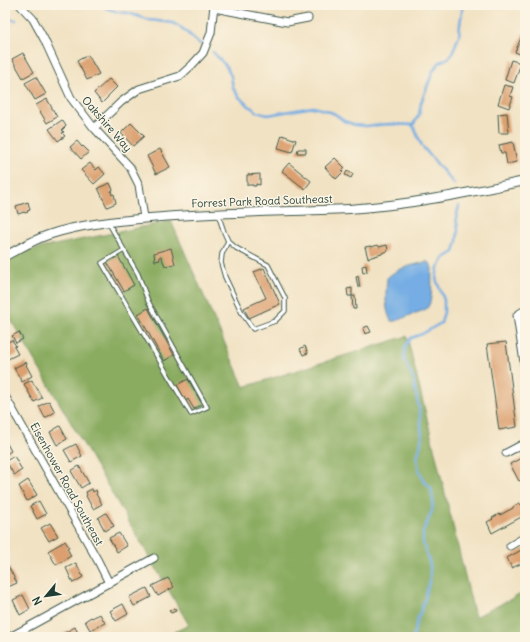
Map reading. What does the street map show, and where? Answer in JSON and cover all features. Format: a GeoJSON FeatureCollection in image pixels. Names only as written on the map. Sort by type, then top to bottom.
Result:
{"type":"FeatureCollection","features":[{"type":"Feature","properties":{"kind":"street","name":"Oakshire Way"},"geometry":{"type":"LineString","coordinates":[[20,5],[33,19],[44,39],[71,98],[94,128],[130,167],[139,185],[144,218]]}},
{"type":"Feature","properties":{"kind":"street"},"geometry":{"type":"LineString","coordinates":[[94,128],[122,102],[139,89],[180,76],[192,65],[203,52],[211,33],[214,6],[286,22],[308,18]]}},
{"type":"Feature","properties":{"kind":"street","name":"Forrest Park Road Southeast"},"geometry":{"type":"LineString","coordinates":[[6,252],[49,235],[82,226],[107,222],[177,216],[396,205],[525,181]]}},
{"type":"Feature","properties":{"kind":"street"},"geometry":{"type":"LineString","coordinates":[[525,310],[517,315],[525,369]]}},
{"type":"Feature","properties":{"kind":"street","name":"Eisenhower Road Southeast"},"geometry":{"type":"LineString","coordinates":[[5,396],[109,583]]}},
{"type":"Feature","properties":{"kind":"street"},"geometry":{"type":"LineString","coordinates":[[506,453],[525,443]]}},
{"type":"Feature","properties":{"kind":"street"},"geometry":{"type":"LineString","coordinates":[[510,546],[525,537]]}},
{"type":"Feature","properties":{"kind":"street"},"geometry":{"type":"LineString","coordinates":[[10,637],[154,558]]}},
{"type":"Feature","properties":{"kind":"lane"},"geometry":{"type":"LineString","coordinates":[[218,214],[228,241],[236,248],[268,265],[285,298],[285,311],[275,321],[253,329],[242,313],[225,277],[221,263],[222,254],[228,241]]}},
{"type":"Feature","properties":{"kind":"lane"},"geometry":{"type":"LineString","coordinates":[[107,222],[124,250],[138,274],[148,301],[206,407],[191,414],[102,263],[124,250]]}},
{"type":"Feature","properties":{"kind":"green space"},"geometry":{"type":"Polygon","coordinates":[[[171,221],[244,387],[407,336],[475,617],[525,592],[525,637],[164,637],[189,625],[5,310],[5,261],[16,253],[171,221]]]}},
{"type":"Feature","properties":{"kind":"water"},"geometry":{"type":"Polygon","coordinates":[[[426,262],[430,263],[432,269],[429,306],[422,311],[391,321],[386,305],[387,278],[400,269],[426,262]]]}},
{"type":"Feature","properties":{"kind":"building"},"geometry":{"type":"Polygon","coordinates":[[[523,33],[525,34],[525,56],[515,52],[523,33]]]}},
{"type":"Feature","properties":{"kind":"building"},"geometry":{"type":"Polygon","coordinates":[[[23,53],[34,72],[23,78],[12,59],[23,53]]]}},
{"type":"Feature","properties":{"kind":"building"},"geometry":{"type":"Polygon","coordinates":[[[88,55],[99,74],[87,80],[77,61],[88,55]]]}},
{"type":"Feature","properties":{"kind":"building"},"geometry":{"type":"Polygon","coordinates":[[[511,60],[521,63],[514,83],[505,80],[511,60]]]}},
{"type":"Feature","properties":{"kind":"building"},"geometry":{"type":"Polygon","coordinates":[[[36,77],[46,94],[35,100],[25,83],[36,77]]]}},
{"type":"Feature","properties":{"kind":"building"},"geometry":{"type":"Polygon","coordinates":[[[109,79],[117,87],[102,103],[94,93],[109,79]]]}},
{"type":"Feature","properties":{"kind":"building"},"geometry":{"type":"Polygon","coordinates":[[[504,85],[513,87],[510,96],[513,97],[509,108],[498,104],[504,85]]]}},
{"type":"Feature","properties":{"kind":"building"},"geometry":{"type":"Polygon","coordinates":[[[47,99],[57,117],[47,123],[36,105],[47,99]]]}},
{"type":"Feature","properties":{"kind":"building"},"geometry":{"type":"Polygon","coordinates":[[[507,113],[509,133],[499,133],[498,114],[507,113]]]}},
{"type":"Feature","properties":{"kind":"building"},"geometry":{"type":"Polygon","coordinates":[[[62,120],[66,126],[62,130],[64,132],[62,133],[65,136],[58,141],[49,129],[62,120]]]}},
{"type":"Feature","properties":{"kind":"building"},"geometry":{"type":"Polygon","coordinates":[[[131,123],[144,136],[133,146],[121,133],[131,123]]]}},
{"type":"Feature","properties":{"kind":"building"},"geometry":{"type":"Polygon","coordinates":[[[282,135],[296,140],[292,152],[278,148],[282,135]]]}},
{"type":"Feature","properties":{"kind":"building"},"geometry":{"type":"Polygon","coordinates":[[[77,141],[89,152],[81,159],[70,147],[77,141]]]}},
{"type":"Feature","properties":{"kind":"building"},"geometry":{"type":"Polygon","coordinates":[[[513,142],[517,162],[507,164],[505,153],[501,153],[499,145],[513,142]]]}},
{"type":"Feature","properties":{"kind":"building"},"geometry":{"type":"Polygon","coordinates":[[[160,149],[170,167],[156,174],[147,156],[160,149]]]}},
{"type":"Feature","properties":{"kind":"building"},"geometry":{"type":"Polygon","coordinates":[[[298,149],[306,149],[306,153],[297,153],[298,149]]]}},
{"type":"Feature","properties":{"kind":"building"},"geometry":{"type":"Polygon","coordinates":[[[335,158],[345,168],[336,179],[325,167],[335,158]]]}},
{"type":"Feature","properties":{"kind":"building"},"geometry":{"type":"Polygon","coordinates":[[[90,163],[96,170],[99,167],[105,174],[94,184],[81,170],[90,163]]]}},
{"type":"Feature","properties":{"kind":"building"},"geometry":{"type":"Polygon","coordinates":[[[289,163],[311,181],[305,189],[282,171],[289,163]]]}},
{"type":"Feature","properties":{"kind":"building"},"geometry":{"type":"Polygon","coordinates":[[[347,171],[353,174],[351,178],[345,175],[347,171]]]}},
{"type":"Feature","properties":{"kind":"building"},"geometry":{"type":"Polygon","coordinates":[[[260,174],[260,185],[247,185],[247,175],[260,174]]]}},
{"type":"Feature","properties":{"kind":"building"},"geometry":{"type":"Polygon","coordinates":[[[110,183],[113,190],[111,191],[112,195],[114,194],[116,203],[107,207],[98,188],[110,183]]]}},
{"type":"Feature","properties":{"kind":"building"},"geometry":{"type":"Polygon","coordinates":[[[28,202],[30,210],[25,213],[18,214],[16,206],[28,202]]]}},
{"type":"Feature","properties":{"kind":"building"},"geometry":{"type":"Polygon","coordinates":[[[378,245],[379,247],[387,245],[388,251],[368,258],[365,247],[378,245]]]}},
{"type":"Feature","properties":{"kind":"building"},"geometry":{"type":"Polygon","coordinates":[[[171,248],[175,264],[165,266],[161,256],[159,257],[160,260],[155,261],[154,253],[171,248]]]}},
{"type":"Feature","properties":{"kind":"building"},"geometry":{"type":"Polygon","coordinates":[[[118,256],[134,285],[124,291],[107,262],[118,256]]]}},
{"type":"Feature","properties":{"kind":"building"},"geometry":{"type":"Polygon","coordinates":[[[366,265],[367,272],[363,273],[362,266],[366,265]]]}},
{"type":"Feature","properties":{"kind":"building"},"geometry":{"type":"Polygon","coordinates":[[[264,268],[280,304],[249,318],[244,308],[266,298],[254,272],[264,268]]]}},
{"type":"Feature","properties":{"kind":"building"},"geometry":{"type":"Polygon","coordinates":[[[358,276],[360,287],[358,287],[356,277],[358,276]]]}},
{"type":"Feature","properties":{"kind":"building"},"geometry":{"type":"Polygon","coordinates":[[[352,288],[352,296],[348,296],[347,289],[352,288]]]}},
{"type":"Feature","properties":{"kind":"building"},"geometry":{"type":"Polygon","coordinates":[[[352,296],[355,296],[356,309],[353,309],[352,296]]]}},
{"type":"Feature","properties":{"kind":"building"},"geometry":{"type":"Polygon","coordinates":[[[148,308],[174,355],[164,361],[138,314],[148,308]]]}},
{"type":"Feature","properties":{"kind":"building"},"geometry":{"type":"Polygon","coordinates":[[[368,326],[371,332],[365,334],[363,328],[368,326]]]}},
{"type":"Feature","properties":{"kind":"building"},"geometry":{"type":"Polygon","coordinates":[[[19,332],[23,339],[16,343],[12,336],[19,332]]]}},
{"type":"Feature","properties":{"kind":"building"},"geometry":{"type":"Polygon","coordinates":[[[12,340],[16,346],[14,347],[18,354],[8,359],[5,353],[5,343],[12,340]]]}},
{"type":"Feature","properties":{"kind":"building"},"geometry":{"type":"Polygon","coordinates":[[[506,342],[517,427],[499,430],[487,344],[506,342]]]}},
{"type":"Feature","properties":{"kind":"building"},"geometry":{"type":"Polygon","coordinates":[[[305,346],[308,353],[303,355],[300,349],[305,346]]]}},
{"type":"Feature","properties":{"kind":"building"},"geometry":{"type":"Polygon","coordinates":[[[26,362],[32,376],[22,382],[14,368],[26,362]]]}},
{"type":"Feature","properties":{"kind":"building"},"geometry":{"type":"Polygon","coordinates":[[[188,379],[202,404],[194,409],[188,399],[186,401],[177,385],[188,379]]]}},
{"type":"Feature","properties":{"kind":"building"},"geometry":{"type":"Polygon","coordinates":[[[32,380],[42,398],[34,402],[24,384],[32,380]]]}},
{"type":"Feature","properties":{"kind":"building"},"geometry":{"type":"Polygon","coordinates":[[[49,401],[55,412],[45,418],[39,406],[49,401]]]}},
{"type":"Feature","properties":{"kind":"building"},"geometry":{"type":"Polygon","coordinates":[[[60,426],[67,439],[57,445],[50,432],[60,426]]]}},
{"type":"Feature","properties":{"kind":"building"},"geometry":{"type":"Polygon","coordinates":[[[5,440],[11,451],[5,455],[5,440]]]}},
{"type":"Feature","properties":{"kind":"building"},"geometry":{"type":"Polygon","coordinates":[[[76,444],[82,456],[71,462],[64,450],[76,444]]]}},
{"type":"Feature","properties":{"kind":"building"},"geometry":{"type":"Polygon","coordinates":[[[14,456],[22,470],[14,475],[6,461],[14,456]]]}},
{"type":"Feature","properties":{"kind":"building"},"geometry":{"type":"Polygon","coordinates":[[[525,456],[525,478],[519,481],[510,464],[525,456]]]}},
{"type":"Feature","properties":{"kind":"building"},"geometry":{"type":"Polygon","coordinates":[[[79,466],[89,483],[81,488],[71,471],[79,466]]]}},
{"type":"Feature","properties":{"kind":"building"},"geometry":{"type":"Polygon","coordinates":[[[28,480],[37,495],[27,501],[19,486],[28,480]]]}},
{"type":"Feature","properties":{"kind":"building"},"geometry":{"type":"Polygon","coordinates":[[[92,489],[93,492],[96,490],[96,494],[102,504],[93,509],[86,496],[86,492],[92,489]]]}},
{"type":"Feature","properties":{"kind":"building"},"geometry":{"type":"Polygon","coordinates":[[[39,501],[46,514],[37,519],[30,506],[39,501]]]}},
{"type":"Feature","properties":{"kind":"building"},"geometry":{"type":"Polygon","coordinates":[[[525,502],[525,515],[492,533],[487,522],[499,514],[500,515],[513,508],[519,503],[520,505],[525,502]]]}},
{"type":"Feature","properties":{"kind":"building"},"geometry":{"type":"Polygon","coordinates":[[[106,513],[114,526],[105,531],[98,518],[106,513]]]}},
{"type":"Feature","properties":{"kind":"building"},"geometry":{"type":"Polygon","coordinates":[[[50,523],[58,536],[49,541],[41,528],[50,523]]]}},
{"type":"Feature","properties":{"kind":"building"},"geometry":{"type":"Polygon","coordinates":[[[119,533],[127,546],[117,552],[109,538],[119,533]]]}},
{"type":"Feature","properties":{"kind":"building"},"geometry":{"type":"Polygon","coordinates":[[[65,541],[69,547],[67,548],[71,556],[56,565],[48,551],[65,541]]]}},
{"type":"Feature","properties":{"kind":"building"},"geometry":{"type":"Polygon","coordinates":[[[525,548],[525,563],[512,568],[507,558],[525,548]]]}},
{"type":"Feature","properties":{"kind":"building"},"geometry":{"type":"Polygon","coordinates":[[[76,563],[83,577],[73,583],[66,568],[76,563]]]}},
{"type":"Feature","properties":{"kind":"building"},"geometry":{"type":"Polygon","coordinates":[[[8,566],[17,583],[8,587],[5,581],[5,568],[8,566]]]}},
{"type":"Feature","properties":{"kind":"building"},"geometry":{"type":"Polygon","coordinates":[[[168,578],[174,587],[158,596],[152,586],[168,578]]]}},
{"type":"Feature","properties":{"kind":"building"},"geometry":{"type":"Polygon","coordinates":[[[147,588],[151,597],[134,606],[129,597],[147,588]]]}},
{"type":"Feature","properties":{"kind":"building"},"geometry":{"type":"Polygon","coordinates":[[[23,595],[30,609],[20,615],[13,600],[23,595]]]}},
{"type":"Feature","properties":{"kind":"building"},"geometry":{"type":"Polygon","coordinates":[[[123,604],[128,614],[116,621],[110,611],[123,604]]]}},
{"type":"Feature","properties":{"kind":"building"},"geometry":{"type":"Polygon","coordinates":[[[175,608],[176,611],[171,613],[169,611],[175,608]]]}},
{"type":"Feature","properties":{"kind":"building"},"geometry":{"type":"Polygon","coordinates":[[[100,614],[105,623],[90,630],[85,621],[100,614]]]}},
{"type":"Feature","properties":{"kind":"building"},"geometry":{"type":"Polygon","coordinates":[[[75,627],[80,637],[57,637],[75,627]]]}},
{"type":"Feature","properties":{"kind":"waterway"},"geometry":{"type":"LineString","coordinates":[[101,5],[117,12],[128,13],[150,20],[173,23],[183,29],[200,44]]}},
{"type":"Feature","properties":{"kind":"waterway"},"geometry":{"type":"LineString","coordinates":[[413,125],[419,115],[421,103],[433,71],[440,62],[450,57],[455,46],[459,36],[463,5]]}},
{"type":"Feature","properties":{"kind":"waterway"},"geometry":{"type":"LineString","coordinates":[[5,19],[16,20]]}},
{"type":"Feature","properties":{"kind":"waterway"},"geometry":{"type":"LineString","coordinates":[[213,52],[226,66],[231,76],[233,88],[239,97],[257,112],[268,115],[313,107],[335,114],[344,121],[355,125],[413,125]]}},
{"type":"Feature","properties":{"kind":"waterway"},"geometry":{"type":"LineString","coordinates":[[413,125],[422,146],[454,184]]}},
{"type":"Feature","properties":{"kind":"waterway"},"geometry":{"type":"LineString","coordinates":[[413,637],[430,577],[430,565],[423,543],[423,532],[432,511],[433,500],[431,488],[423,480],[419,470],[417,458],[422,436],[420,413],[413,379],[404,359],[405,347],[411,338],[422,334],[441,323],[444,312],[444,300],[436,279],[438,268],[444,258],[454,252],[457,241],[458,230],[456,218],[459,206]]}}]}
